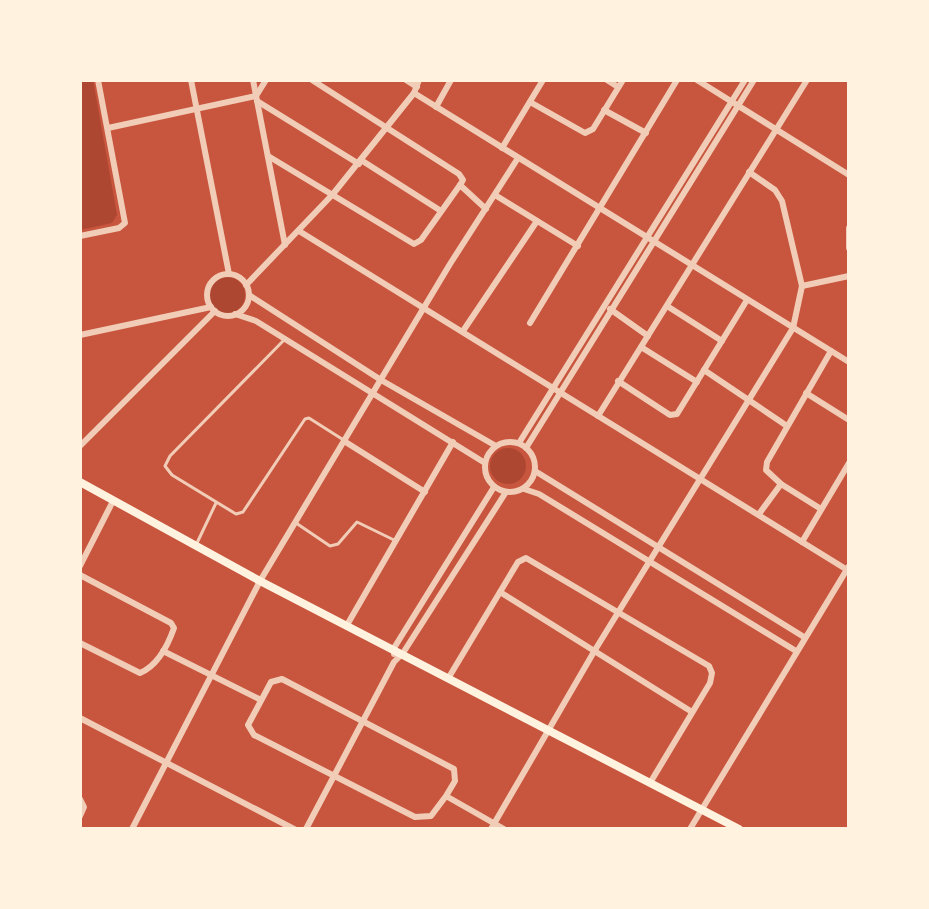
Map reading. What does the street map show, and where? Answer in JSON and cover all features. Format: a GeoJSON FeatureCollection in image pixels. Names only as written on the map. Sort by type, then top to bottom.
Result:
{"type":"FeatureCollection","features":[{"type":"Feature","properties":{"kind":"main road"},"geometry":{"type":"LineString","coordinates":[[80,482],[260,581],[739,829]]}},
{"type":"Feature","properties":{"kind":"street"},"geometry":{"type":"LineString","coordinates":[[80,236],[125,223],[98,80]]}},
{"type":"Feature","properties":{"kind":"street"},"geometry":{"type":"LineString","coordinates":[[191,80],[229,274],[246,285],[249,295],[245,307],[235,314]]}},
{"type":"Feature","properties":{"kind":"street"},"geometry":{"type":"LineString","coordinates":[[253,80],[285,245]]}},
{"type":"Feature","properties":{"kind":"street"},"geometry":{"type":"LineString","coordinates":[[256,98],[266,80]]}},
{"type":"Feature","properties":{"kind":"street"},"geometry":{"type":"LineString","coordinates":[[268,156],[414,244],[421,240],[463,180],[459,174],[312,80]]}},
{"type":"Feature","properties":{"kind":"street"},"geometry":{"type":"LineString","coordinates":[[406,80],[436,107],[653,238],[849,362]]}},
{"type":"Feature","properties":{"kind":"street"},"geometry":{"type":"LineString","coordinates":[[436,107],[451,80]]}},
{"type":"Feature","properties":{"kind":"street"},"geometry":{"type":"LineString","coordinates":[[502,148],[543,80]]}},
{"type":"Feature","properties":{"kind":"street"},"geometry":{"type":"LineString","coordinates":[[530,102],[585,133],[593,129],[620,83],[607,80]]}},
{"type":"Feature","properties":{"kind":"street"},"geometry":{"type":"LineString","coordinates":[[530,323],[677,80]]}},
{"type":"Feature","properties":{"kind":"street"},"geometry":{"type":"LineString","coordinates":[[697,80],[849,175]]}},
{"type":"Feature","properties":{"kind":"street"},"geometry":{"type":"LineString","coordinates":[[526,448],[646,234],[745,80]]}},
{"type":"Feature","properties":{"kind":"street"},"geometry":{"type":"LineString","coordinates":[[519,443],[610,309],[754,80]]}},
{"type":"Feature","properties":{"kind":"street"},"geometry":{"type":"LineString","coordinates":[[598,416],[807,80]]}},
{"type":"Feature","properties":{"kind":"street"},"geometry":{"type":"LineString","coordinates":[[246,285],[333,194],[388,128],[417,87]]}},
{"type":"Feature","properties":{"kind":"street"},"geometry":{"type":"LineString","coordinates":[[108,128],[256,98],[441,211]]}},
{"type":"Feature","properties":{"kind":"street"},"geometry":{"type":"LineString","coordinates":[[604,110],[646,133]]}},
{"type":"Feature","properties":{"kind":"street"},"geometry":{"type":"LineString","coordinates":[[132,829],[260,581],[424,307],[518,158]]}},
{"type":"Feature","properties":{"kind":"street"},"geometry":{"type":"LineString","coordinates":[[493,826],[548,728],[793,328],[802,286],[781,197],[749,172]]}},
{"type":"Feature","properties":{"kind":"street"},"geometry":{"type":"LineString","coordinates":[[460,185],[486,209]]}},
{"type":"Feature","properties":{"kind":"street"},"geometry":{"type":"LineString","coordinates":[[495,195],[578,246]]}},
{"type":"Feature","properties":{"kind":"street"},"geometry":{"type":"LineString","coordinates":[[463,331],[537,221]]}},
{"type":"Feature","properties":{"kind":"street"},"geometry":{"type":"LineString","coordinates":[[849,228],[849,244]]}},
{"type":"Feature","properties":{"kind":"street"},"geometry":{"type":"LineString","coordinates":[[299,231],[848,569],[690,829]]}},
{"type":"Feature","properties":{"kind":"street"},"geometry":{"type":"LineString","coordinates":[[213,309],[208,288],[216,278],[229,274]]}},
{"type":"Feature","properties":{"kind":"street"},"geometry":{"type":"LineString","coordinates":[[802,286],[849,276]]}},
{"type":"Feature","properties":{"kind":"street"},"geometry":{"type":"LineString","coordinates":[[249,295],[381,380],[496,446],[519,443],[535,462],[535,471],[524,489]]}},
{"type":"Feature","properties":{"kind":"street"},"geometry":{"type":"LineString","coordinates":[[618,381],[670,415],[680,411],[747,300]]}},
{"type":"Feature","properties":{"kind":"street"},"geometry":{"type":"LineString","coordinates":[[667,306],[722,341]]}},
{"type":"Feature","properties":{"kind":"street"},"geometry":{"type":"LineString","coordinates":[[80,446],[213,309]]}},
{"type":"Feature","properties":{"kind":"street"},"geometry":{"type":"LineString","coordinates":[[80,335],[213,309],[235,314],[256,321],[485,463]]}},
{"type":"Feature","properties":{"kind":"street"},"geometry":{"type":"LineString","coordinates":[[610,309],[648,336]]}},
{"type":"Feature","properties":{"kind":"street"},"geometry":{"type":"LineString","coordinates":[[641,347],[697,382]]}},
{"type":"Feature","properties":{"kind":"street"},"geometry":{"type":"LineString","coordinates":[[821,509],[781,484],[766,467],[831,351]]}},
{"type":"Feature","properties":{"kind":"street"},"geometry":{"type":"LineString","coordinates":[[704,370],[787,426]]}},
{"type":"Feature","properties":{"kind":"street"},"geometry":{"type":"LineString","coordinates":[[806,393],[849,420]]}},
{"type":"Feature","properties":{"kind":"street"},"geometry":{"type":"LineString","coordinates":[[344,441],[425,492]]}},
{"type":"Feature","properties":{"kind":"street"},"geometry":{"type":"LineString","coordinates":[[347,625],[453,442]]}},
{"type":"Feature","properties":{"kind":"street"},"geometry":{"type":"LineString","coordinates":[[496,446],[485,463],[485,472],[494,487],[506,492],[524,489],[539,494],[796,651]]}},
{"type":"Feature","properties":{"kind":"street"},"geometry":{"type":"LineString","coordinates":[[802,542],[849,463]]}},
{"type":"Feature","properties":{"kind":"street"},"geometry":{"type":"LineString","coordinates":[[535,471],[804,637]]}},
{"type":"Feature","properties":{"kind":"street"},"geometry":{"type":"LineString","coordinates":[[759,514],[781,484]]}},
{"type":"Feature","properties":{"kind":"street"},"geometry":{"type":"LineString","coordinates":[[394,662],[394,648],[494,487]]}},
{"type":"Feature","properties":{"kind":"street"},"geometry":{"type":"LineString","coordinates":[[306,829],[394,662],[403,653],[506,492]]}},
{"type":"Feature","properties":{"kind":"street"},"geometry":{"type":"LineString","coordinates":[[80,566],[113,501]]}},
{"type":"Feature","properties":{"kind":"street"},"geometry":{"type":"LineString","coordinates":[[449,677],[524,558],[620,611],[709,666],[712,678],[650,783]]}},
{"type":"Feature","properties":{"kind":"street"},"geometry":{"type":"LineString","coordinates":[[80,575],[171,623],[173,631],[163,651],[149,668],[140,673],[80,643]]}},
{"type":"Feature","properties":{"kind":"street"},"geometry":{"type":"LineString","coordinates":[[500,592],[692,712]]}},
{"type":"Feature","properties":{"kind":"street"},"geometry":{"type":"LineString","coordinates":[[163,651],[261,700]]}},
{"type":"Feature","properties":{"kind":"street"},"geometry":{"type":"LineString","coordinates":[[282,679],[454,769],[455,781],[431,816],[422,819],[250,732],[248,725],[261,700],[271,682],[282,679]]}},
{"type":"Feature","properties":{"kind":"street"},"geometry":{"type":"LineString","coordinates":[[80,718],[294,829]]}},
{"type":"Feature","properties":{"kind":"street"},"geometry":{"type":"LineString","coordinates":[[446,796],[493,826],[504,829]]}},
{"type":"Feature","properties":{"kind":"street"},"geometry":{"type":"LineString","coordinates":[[80,799],[84,807],[80,816]]}},
{"type":"Feature","properties":{"kind":"lane"},"geometry":{"type":"LineString","coordinates":[[285,339],[170,456],[165,466],[172,475],[236,514],[243,512],[305,419],[309,418],[344,441]]}},
{"type":"Feature","properties":{"kind":"lane"},"geometry":{"type":"LineString","coordinates":[[195,546],[217,502]]}},
{"type":"Feature","properties":{"kind":"lane"},"geometry":{"type":"LineString","coordinates":[[295,523],[330,546],[338,544],[357,522],[397,542]]}},
{"type":"Feature","properties":{"kind":"shaded area"},"geometry":{"type":"Polygon","coordinates":[[[80,80],[93,80],[117,215],[112,223],[80,230],[80,80]]]}},
{"type":"Feature","properties":{"kind":"shaded area"},"geometry":{"type":"Polygon","coordinates":[[[227,277],[240,282],[245,295],[240,308],[227,313],[214,308],[209,295],[214,282],[227,277]]]}},
{"type":"Feature","properties":{"kind":"shaded area"},"geometry":{"type":"Polygon","coordinates":[[[508,448],[521,453],[526,466],[521,479],[508,484],[495,479],[490,466],[495,453],[508,448]]]}}]}
